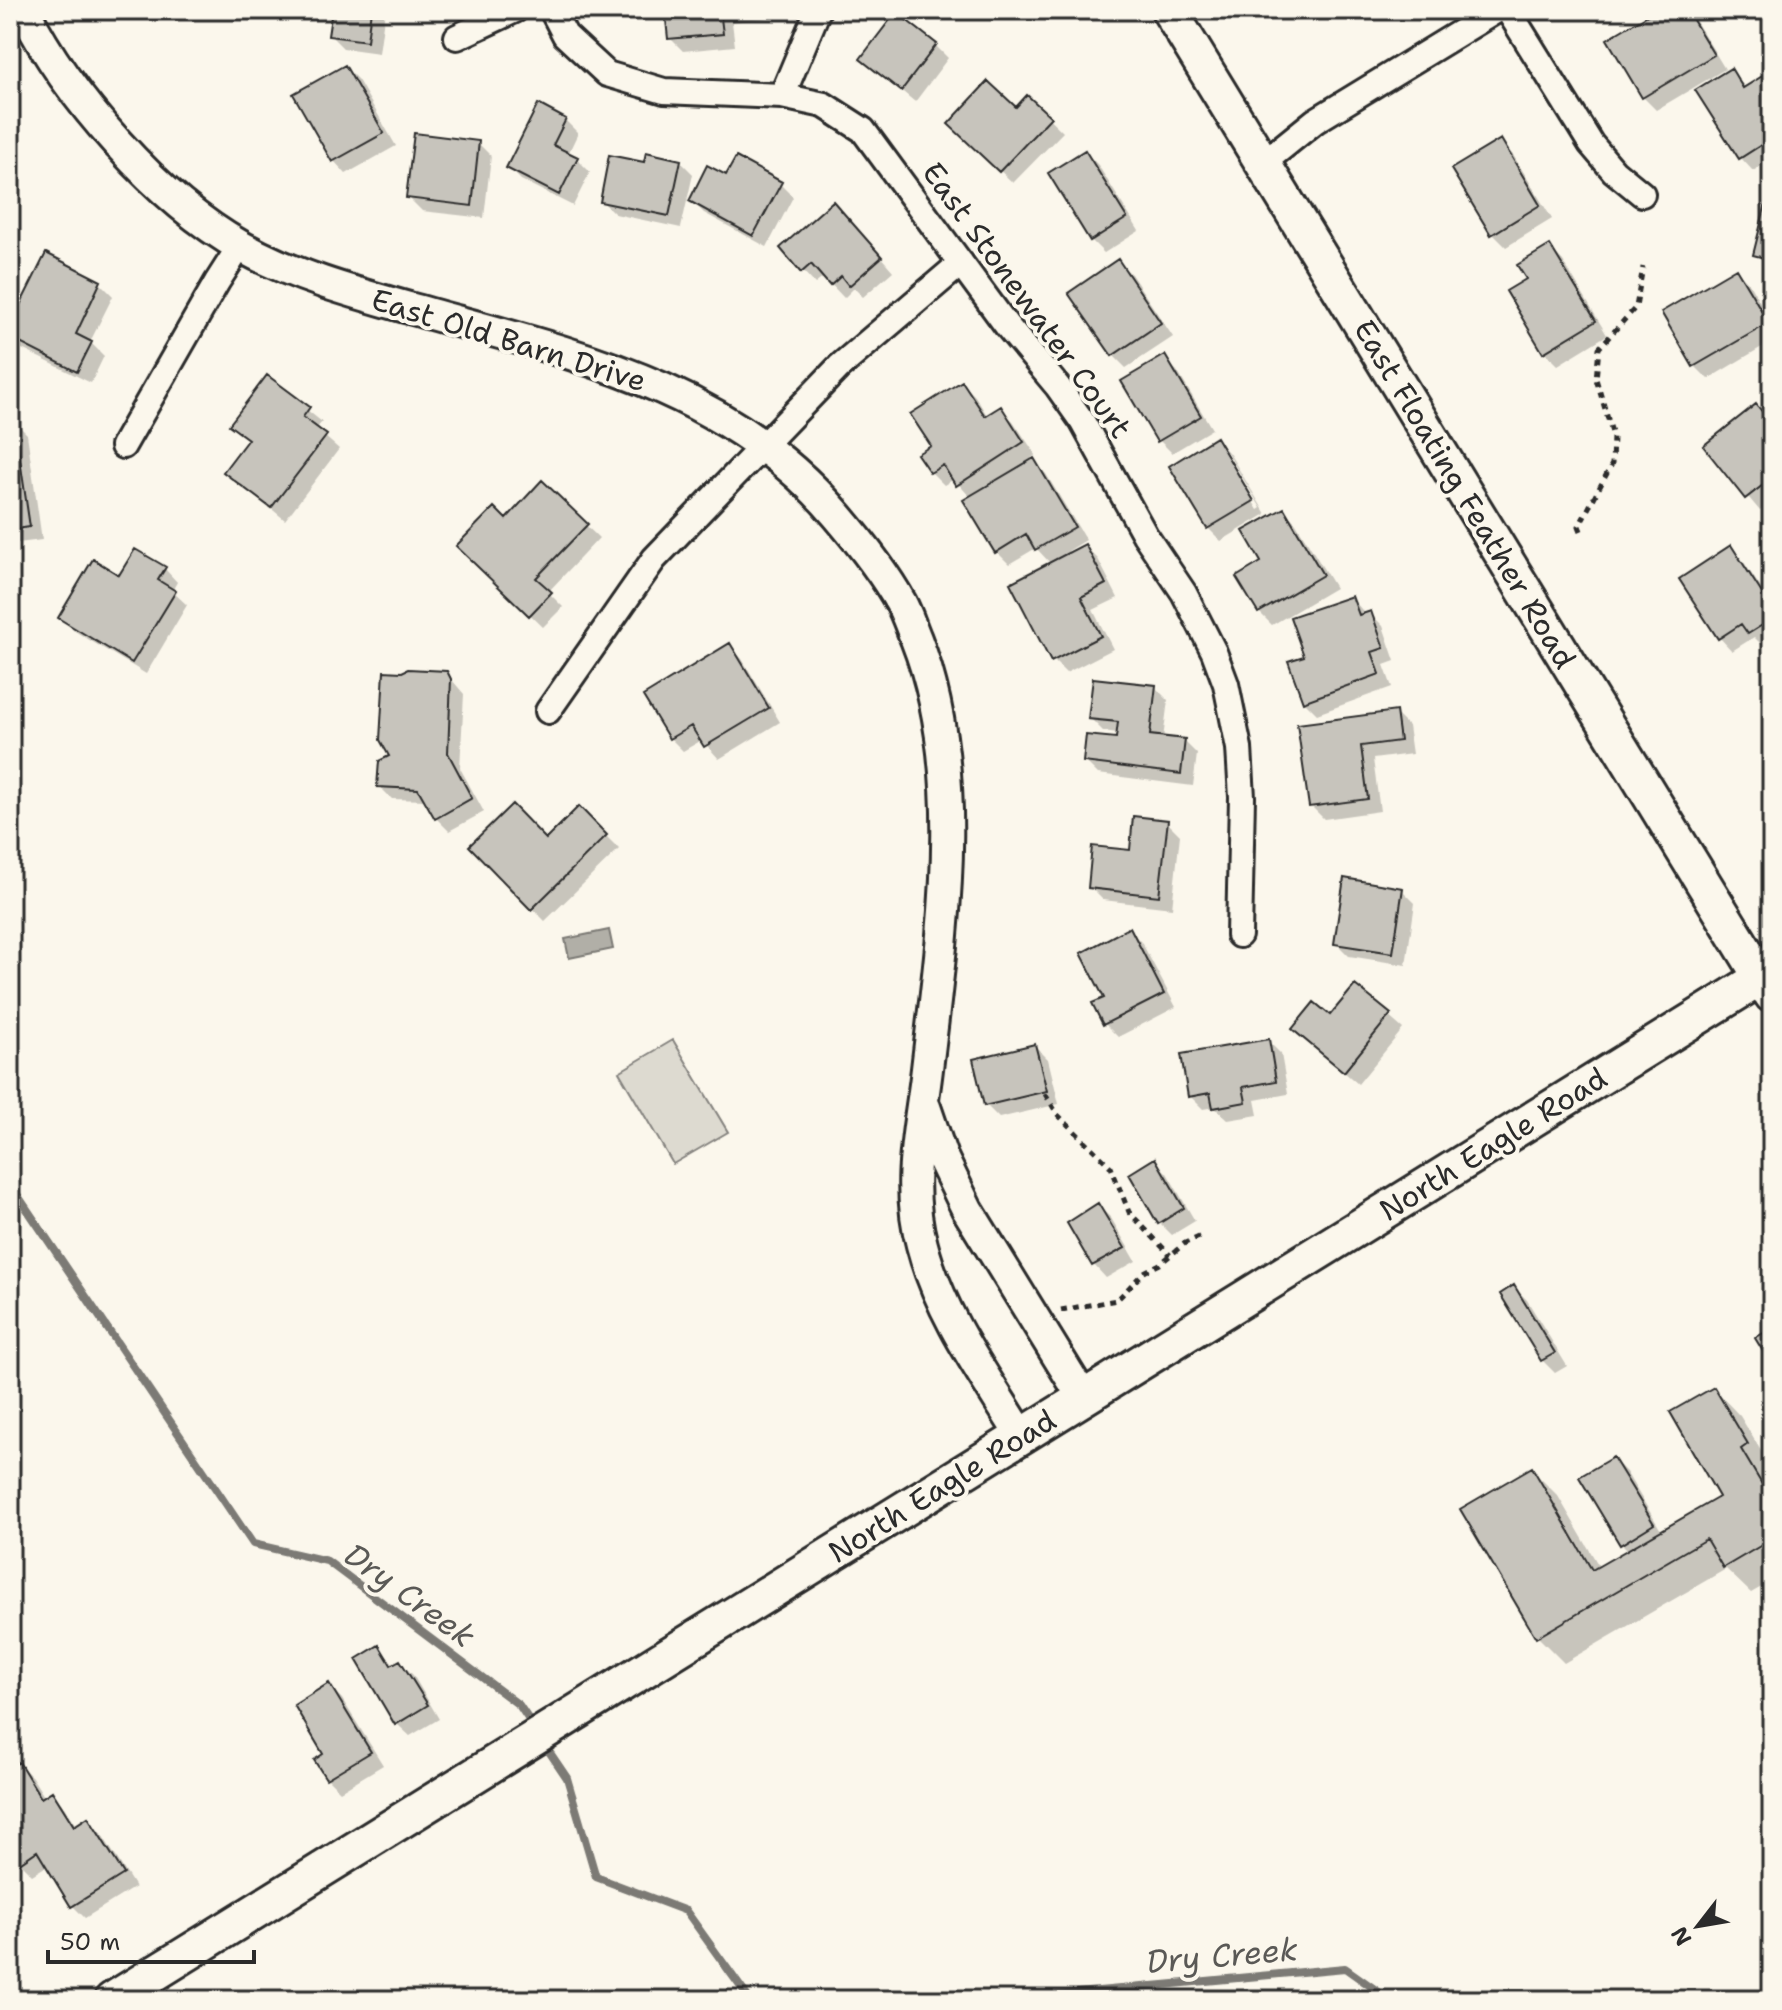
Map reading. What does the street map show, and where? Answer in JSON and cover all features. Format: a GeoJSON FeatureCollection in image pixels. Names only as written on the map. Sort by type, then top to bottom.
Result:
{"type":"FeatureCollection","features":[{"type":"Feature","properties":{"kind":"main road","name":"East Floating Feather Road"},"geometry":{"type":"LineString","coordinates":[[1169,10],[1769,981]]}},
{"type":"Feature","properties":{"kind":"main road","name":"North Eagle Road"},"geometry":{"type":"LineString","coordinates":[[112,2000],[1022,1437],[1769,981]]}},
{"type":"Feature","properties":{"kind":"street","name":"East Old Barn Drive"},"geometry":{"type":"LineString","coordinates":[[24,10],[35,33],[114,140],[172,197],[240,246],[333,286],[584,357],[683,397],[764,446],[813,489],[837,516],[901,604],[921,651],[937,703],[948,804],[941,950],[924,1101],[912,1173],[921,1244],[946,1310],[1022,1437]]}},
{"type":"Feature","properties":{"kind":"street"},"geometry":{"type":"LineString","coordinates":[[457,37],[515,10]]}},
{"type":"Feature","properties":{"kind":"street","name":"East Stonewater Court"},"geometry":{"type":"LineString","coordinates":[[552,10],[565,35],[607,74],[664,91],[782,96],[824,105],[863,130],[1082,421],[1145,535],[1184,593],[1214,652],[1234,717],[1242,797],[1239,935]]}},
{"type":"Feature","properties":{"kind":"street"},"geometry":{"type":"LineString","coordinates":[[782,96],[818,10]]}},
{"type":"Feature","properties":{"kind":"street"},"geometry":{"type":"LineString","coordinates":[[1263,163],[1315,121],[1497,10]]}},
{"type":"Feature","properties":{"kind":"street"},"geometry":{"type":"LineString","coordinates":[[1508,10],[1591,144],[1614,171],[1642,194]]}},
{"type":"Feature","properties":{"kind":"street"},"geometry":{"type":"LineString","coordinates":[[123,446],[240,246]]}},
{"type":"Feature","properties":{"kind":"street"},"geometry":{"type":"LineString","coordinates":[[548,711],[654,559],[839,367],[961,263]]}},
{"type":"Feature","properties":{"kind":"street","name":"East Old Barn Drive"},"geometry":{"type":"LineString","coordinates":[[924,1101],[942,1157],[967,1209],[1084,1399]]}},
{"type":"Feature","properties":{"kind":"path"},"geometry":{"type":"LineString","coordinates":[[1581,531],[1579,526],[1612,464],[1613,436],[1596,379],[1599,348],[1636,307],[1643,267]]}},
{"type":"Feature","properties":{"kind":"path"},"geometry":{"type":"LineString","coordinates":[[1045,1094],[1058,1115],[1111,1167],[1129,1212],[1170,1255]]}},
{"type":"Feature","properties":{"kind":"path"},"geometry":{"type":"LineString","coordinates":[[1058,1311],[1117,1300],[1144,1272],[1160,1264],[1185,1243],[1204,1235]]}},
{"type":"Feature","properties":{"kind":"shaded area"},"geometry":{"type":"Polygon","coordinates":[[[609,930],[613,949],[569,958],[565,939],[609,930]]]}},
{"type":"Feature","properties":{"kind":"shaded area"},"geometry":{"type":"Polygon","coordinates":[[[673,1040],[728,1132],[673,1164],[619,1072],[673,1040]]]}},
{"type":"Feature","properties":{"kind":"building"},"geometry":{"type":"Polygon","coordinates":[[[332,10],[371,10],[367,41],[328,36],[332,10]]]}},
{"type":"Feature","properties":{"kind":"building"},"geometry":{"type":"Polygon","coordinates":[[[665,10],[720,10],[723,34],[668,39],[665,10]]]}},
{"type":"Feature","properties":{"kind":"building"},"geometry":{"type":"Polygon","coordinates":[[[1656,10],[1687,10],[1714,55],[1642,98],[1607,39],[1656,10]]]}},
{"type":"Feature","properties":{"kind":"building"},"geometry":{"type":"Polygon","coordinates":[[[896,12],[937,44],[901,91],[860,59],[896,12]]]}},
{"type":"Feature","properties":{"kind":"building"},"geometry":{"type":"Polygon","coordinates":[[[345,65],[384,133],[332,162],[293,94],[345,65]]]}},
{"type":"Feature","properties":{"kind":"building"},"geometry":{"type":"Polygon","coordinates":[[[1731,68],[1743,88],[1772,70],[1772,138],[1739,159],[1695,90],[1731,68]]]}},
{"type":"Feature","properties":{"kind":"building"},"geometry":{"type":"Polygon","coordinates":[[[988,81],[1016,107],[1027,95],[1051,117],[999,172],[948,124],[988,81]]]}},
{"type":"Feature","properties":{"kind":"building"},"geometry":{"type":"Polygon","coordinates":[[[538,104],[566,119],[553,145],[578,157],[559,195],[506,168],[538,104]]]}},
{"type":"Feature","properties":{"kind":"building"},"geometry":{"type":"Polygon","coordinates":[[[414,133],[479,141],[472,206],[406,198],[414,133]]]}},
{"type":"Feature","properties":{"kind":"building"},"geometry":{"type":"Polygon","coordinates":[[[1501,139],[1540,205],[1491,235],[1451,169],[1501,139]]]}},
{"type":"Feature","properties":{"kind":"building"},"geometry":{"type":"Polygon","coordinates":[[[1085,150],[1127,218],[1090,241],[1048,173],[1085,150]]]}},
{"type":"Feature","properties":{"kind":"building"},"geometry":{"type":"Polygon","coordinates":[[[646,152],[681,160],[669,216],[600,202],[609,155],[644,162],[646,152]]]}},
{"type":"Feature","properties":{"kind":"building"},"geometry":{"type":"Polygon","coordinates":[[[736,157],[782,182],[753,236],[689,201],[707,165],[726,175],[736,157]]]}},
{"type":"Feature","properties":{"kind":"building"},"geometry":{"type":"Polygon","coordinates":[[[1772,187],[1772,260],[1753,255],[1772,187]]]}},
{"type":"Feature","properties":{"kind":"building"},"geometry":{"type":"Polygon","coordinates":[[[833,201],[882,257],[849,286],[841,276],[830,286],[811,264],[801,273],[780,248],[833,201]]]}},
{"type":"Feature","properties":{"kind":"building"},"geometry":{"type":"Polygon","coordinates":[[[1550,245],[1596,321],[1543,353],[1506,291],[1526,279],[1517,265],[1550,245]]]}},
{"type":"Feature","properties":{"kind":"building"},"geometry":{"type":"Polygon","coordinates":[[[46,253],[101,281],[76,334],[92,342],[77,372],[10,338],[10,325],[46,253]]]}},
{"type":"Feature","properties":{"kind":"building"},"geometry":{"type":"Polygon","coordinates":[[[1118,259],[1161,323],[1112,356],[1068,293],[1118,259]]]}},
{"type":"Feature","properties":{"kind":"building"},"geometry":{"type":"Polygon","coordinates":[[[1736,268],[1769,323],[1693,367],[1661,312],[1736,268]]]}},
{"type":"Feature","properties":{"kind":"building"},"geometry":{"type":"Polygon","coordinates":[[[1165,355],[1201,416],[1157,442],[1121,381],[1165,355]]]}},
{"type":"Feature","properties":{"kind":"building"},"geometry":{"type":"Polygon","coordinates":[[[267,375],[310,407],[303,417],[327,435],[271,508],[223,472],[248,439],[229,425],[267,375]]]}},
{"type":"Feature","properties":{"kind":"building"},"geometry":{"type":"Polygon","coordinates":[[[962,381],[985,416],[1001,406],[1024,442],[956,486],[943,465],[930,473],[917,454],[931,446],[910,414],[962,381]]]}},
{"type":"Feature","properties":{"kind":"building"},"geometry":{"type":"Polygon","coordinates":[[[1756,404],[1772,424],[1772,478],[1745,499],[1703,446],[1756,404]]]}},
{"type":"Feature","properties":{"kind":"building"},"geometry":{"type":"Polygon","coordinates":[[[14,419],[30,527],[10,530],[10,420],[14,419]]]}},
{"type":"Feature","properties":{"kind":"building"},"geometry":{"type":"Polygon","coordinates":[[[1216,437],[1254,501],[1207,529],[1169,466],[1216,437]]]}},
{"type":"Feature","properties":{"kind":"building"},"geometry":{"type":"Polygon","coordinates":[[[1034,458],[1075,527],[1035,550],[1026,534],[995,553],[963,500],[1034,458]]]}},
{"type":"Feature","properties":{"kind":"building"},"geometry":{"type":"Polygon","coordinates":[[[542,480],[588,524],[536,578],[552,592],[529,616],[456,546],[494,507],[506,519],[542,480]]]}},
{"type":"Feature","properties":{"kind":"building"},"geometry":{"type":"Polygon","coordinates":[[[1284,508],[1323,575],[1258,613],[1236,577],[1261,562],[1243,531],[1284,508]]]}},
{"type":"Feature","properties":{"kind":"building"},"geometry":{"type":"Polygon","coordinates":[[[1085,544],[1106,584],[1081,597],[1101,636],[1051,662],[1010,583],[1085,544]]]}},
{"type":"Feature","properties":{"kind":"building"},"geometry":{"type":"Polygon","coordinates":[[[1731,545],[1772,609],[1772,619],[1748,634],[1741,624],[1718,639],[1679,579],[1731,545]]]}},
{"type":"Feature","properties":{"kind":"building"},"geometry":{"type":"Polygon","coordinates":[[[135,549],[166,567],[158,580],[176,591],[132,663],[58,618],[93,559],[119,575],[135,549]]]}},
{"type":"Feature","properties":{"kind":"building"},"geometry":{"type":"Polygon","coordinates":[[[1352,596],[1359,615],[1371,611],[1384,648],[1372,652],[1380,674],[1303,702],[1288,661],[1304,656],[1290,617],[1352,596]]]}},
{"type":"Feature","properties":{"kind":"building"},"geometry":{"type":"Polygon","coordinates":[[[730,643],[769,708],[704,747],[691,726],[669,739],[643,696],[730,643]]]}},
{"type":"Feature","properties":{"kind":"building"},"geometry":{"type":"Polygon","coordinates":[[[408,669],[447,671],[451,679],[448,753],[472,798],[435,819],[418,789],[377,787],[379,761],[389,756],[380,740],[384,671],[402,672],[408,669]]]}},
{"type":"Feature","properties":{"kind":"building"},"geometry":{"type":"Polygon","coordinates":[[[1093,678],[1156,685],[1150,735],[1185,739],[1181,774],[1083,762],[1086,735],[1116,738],[1118,722],[1088,719],[1093,678]]]}},
{"type":"Feature","properties":{"kind":"building"},"geometry":{"type":"Polygon","coordinates":[[[1396,711],[1400,741],[1361,746],[1368,799],[1309,807],[1297,724],[1396,711]]]}},
{"type":"Feature","properties":{"kind":"building"},"geometry":{"type":"Polygon","coordinates":[[[512,804],[546,839],[579,806],[607,835],[531,910],[469,846],[512,804]]]}},
{"type":"Feature","properties":{"kind":"building"},"geometry":{"type":"Polygon","coordinates":[[[1133,816],[1168,820],[1159,896],[1088,888],[1092,846],[1130,850],[1133,816]]]}},
{"type":"Feature","properties":{"kind":"building"},"geometry":{"type":"Polygon","coordinates":[[[1344,878],[1403,888],[1393,953],[1334,944],[1344,878]]]}},
{"type":"Feature","properties":{"kind":"building"},"geometry":{"type":"Polygon","coordinates":[[[1130,927],[1164,994],[1103,1025],[1092,1003],[1104,998],[1081,953],[1130,927]]]}},
{"type":"Feature","properties":{"kind":"building"},"geometry":{"type":"Polygon","coordinates":[[[1355,985],[1391,1014],[1344,1072],[1292,1029],[1314,1002],[1330,1015],[1355,985]]]}},
{"type":"Feature","properties":{"kind":"building"},"geometry":{"type":"Polygon","coordinates":[[[1269,1039],[1276,1081],[1243,1087],[1246,1102],[1213,1108],[1210,1093],[1188,1097],[1181,1054],[1269,1039]]]}},
{"type":"Feature","properties":{"kind":"building"},"geometry":{"type":"Polygon","coordinates":[[[1035,1044],[1047,1091],[984,1106],[973,1059],[1035,1044]]]}},
{"type":"Feature","properties":{"kind":"building"},"geometry":{"type":"Polygon","coordinates":[[[1155,1158],[1184,1208],[1158,1224],[1129,1174],[1155,1158]]]}},
{"type":"Feature","properties":{"kind":"building"},"geometry":{"type":"Polygon","coordinates":[[[1098,1203],[1125,1248],[1092,1266],[1067,1223],[1098,1203]]]}},
{"type":"Feature","properties":{"kind":"building"},"geometry":{"type":"Polygon","coordinates":[[[1514,1285],[1555,1353],[1541,1361],[1500,1294],[1514,1285]]]}},
{"type":"Feature","properties":{"kind":"building"},"geometry":{"type":"Polygon","coordinates":[[[1772,1328],[1772,1352],[1766,1356],[1755,1338],[1772,1328]]]}},
{"type":"Feature","properties":{"kind":"building"},"geometry":{"type":"Polygon","coordinates":[[[1714,1387],[1748,1444],[1741,1449],[1772,1501],[1772,1539],[1723,1568],[1706,1539],[1536,1638],[1460,1509],[1532,1467],[1592,1570],[1719,1497],[1670,1412],[1714,1387]]]}},
{"type":"Feature","properties":{"kind":"building"},"geometry":{"type":"Polygon","coordinates":[[[1613,1457],[1654,1524],[1620,1545],[1579,1477],[1613,1457]]]}},
{"type":"Feature","properties":{"kind":"building"},"geometry":{"type":"Polygon","coordinates":[[[379,1645],[391,1665],[400,1660],[428,1705],[395,1725],[356,1659],[379,1645]]]}},
{"type":"Feature","properties":{"kind":"building"},"geometry":{"type":"Polygon","coordinates":[[[329,1683],[371,1752],[326,1779],[314,1760],[323,1754],[294,1705],[329,1683]]]}},
{"type":"Feature","properties":{"kind":"building"},"geometry":{"type":"Polygon","coordinates":[[[19,1762],[41,1798],[52,1791],[74,1826],[88,1817],[124,1874],[71,1907],[37,1851],[18,1864],[10,1851],[10,1768],[19,1762]]]}},
{"type":"Feature","properties":{"kind":"waterway","name":"Dry Creek"},"geometry":{"type":"LineString","coordinates":[[10,1184],[253,1544],[327,1561],[519,1705],[535,1729]]}},
{"type":"Feature","properties":{"kind":"waterway","name":"Dry Creek"},"geometry":{"type":"LineString","coordinates":[[542,1741],[567,1778],[596,1877],[686,1911],[750,2000]]}},
{"type":"Feature","properties":{"kind":"waterway","name":"Dry Creek"},"geometry":{"type":"LineString","coordinates":[[1001,2000],[1345,1968],[1390,2000]]}}]}
